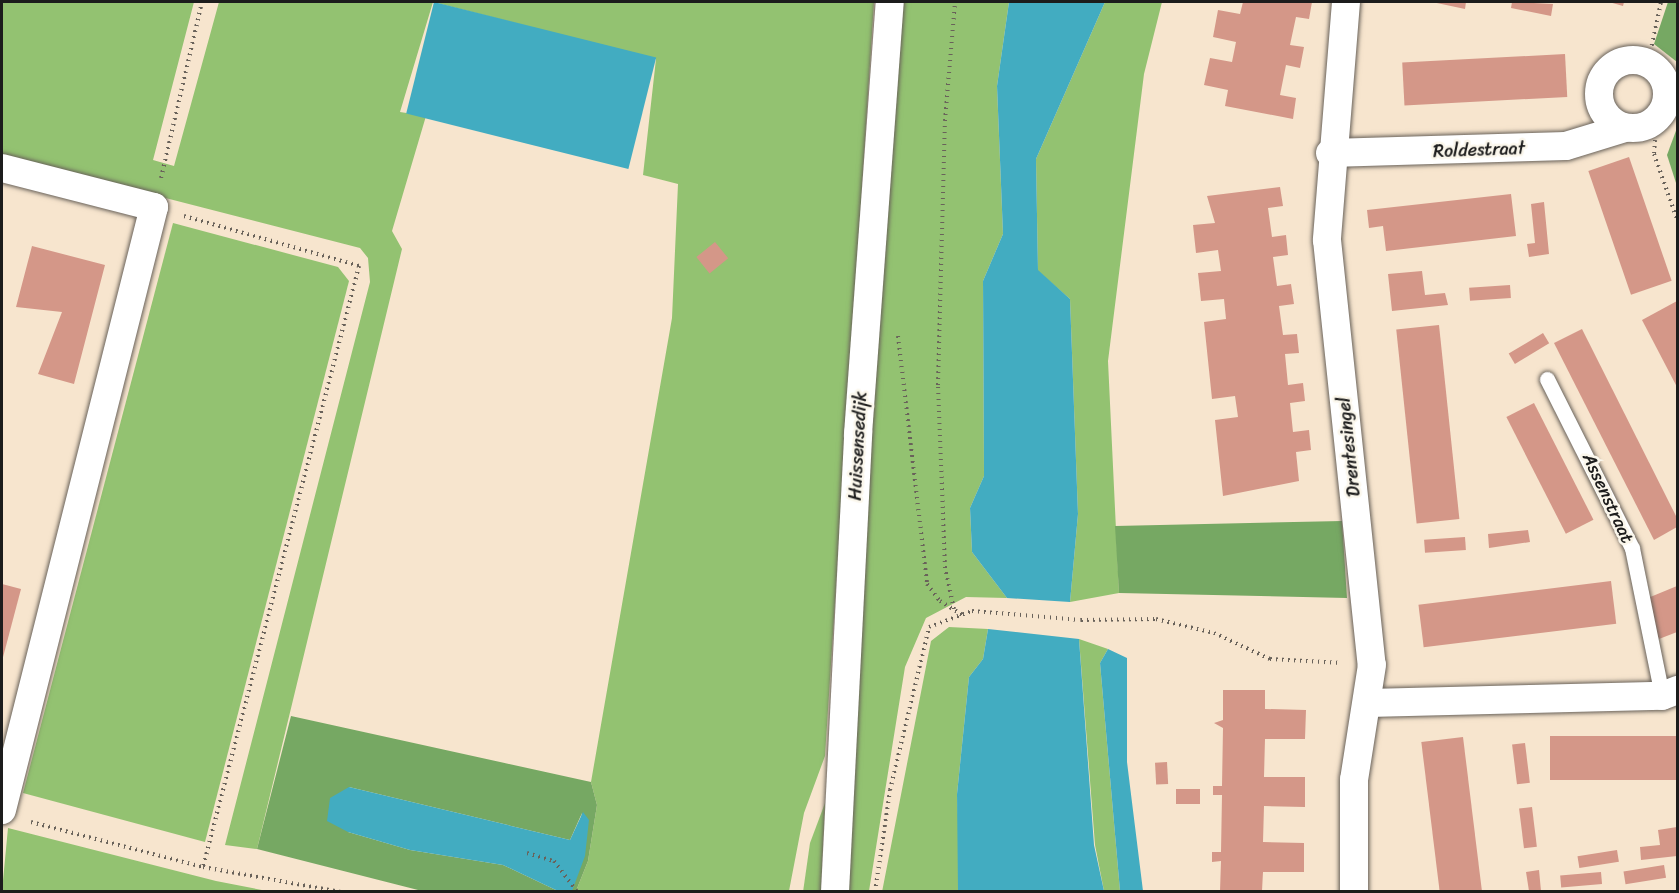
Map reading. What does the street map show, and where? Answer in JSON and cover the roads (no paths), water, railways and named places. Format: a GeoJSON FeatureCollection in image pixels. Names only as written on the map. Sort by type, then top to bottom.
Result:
{"type":"FeatureCollection","features":[{"type":"Feature","properties":{"kind":"street","name":"Huissensedijk"},"geometry":{"type":"LineString","coordinates":[[835,891],[858,434],[890,2]]}},
{"type":"Feature","properties":{"kind":"street","name":"Drentesingel"},"geometry":{"type":"LineString","coordinates":[[1346,2],[1330,153],[1327,240],[1372,665],[1368,703],[1354,780],[1354,891]]}},
{"type":"Feature","properties":{"kind":"street"},"geometry":{"type":"LineString","coordinates":[[1625,128],[1603,112],[1600,82],[1616,64],[1648,63],[1657,70],[1668,105]]}},
{"type":"Feature","properties":{"kind":"street","name":"Roldestraat"},"geometry":{"type":"LineString","coordinates":[[1330,153],[1566,146],[1625,128],[1668,105]]}},
{"type":"Feature","properties":{"kind":"street"},"geometry":{"type":"LineString","coordinates":[[2,168],[154,207],[13,815]]}},
{"type":"Feature","properties":{"kind":"street","name":"Assenstraat"},"geometry":{"type":"LineString","coordinates":[[1368,703],[1670,693]]}},
{"type":"Feature","properties":{"kind":"lane","name":"Assenstraat"},"geometry":{"type":"LineString","coordinates":[[1546,379],[1632,548],[1670,693]]}},
{"type":"Feature","properties":{"kind":"water"},"geometry":{"type":"Polygon","coordinates":[[[434,2],[656,57],[628,169],[406,114],[434,2]]]}},
{"type":"Feature","properties":{"kind":"water"},"geometry":{"type":"Polygon","coordinates":[[[1009,2],[1105,2],[1036,159],[1038,270],[1070,299],[1078,514],[1070,602],[1007,598],[972,552],[970,508],[984,476],[983,281],[1003,234],[997,86],[1009,2]]]}},
{"type":"Feature","properties":{"kind":"water"},"geometry":{"type":"Polygon","coordinates":[[[988,629],[1079,639],[1094,845],[1104,891],[958,891],[957,794],[969,677],[983,659],[988,629]]]}},
{"type":"Feature","properties":{"kind":"water"},"geometry":{"type":"Polygon","coordinates":[[[1108,649],[1127,658],[1127,762],[1143,891],[1120,891],[1100,663],[1108,649]]]}},
{"type":"Feature","properties":{"kind":"water"},"geometry":{"type":"Polygon","coordinates":[[[349,787],[570,840],[583,812],[589,820],[585,856],[572,891],[558,891],[503,865],[410,850],[348,832],[327,821],[330,798],[349,787]]]}}]}
